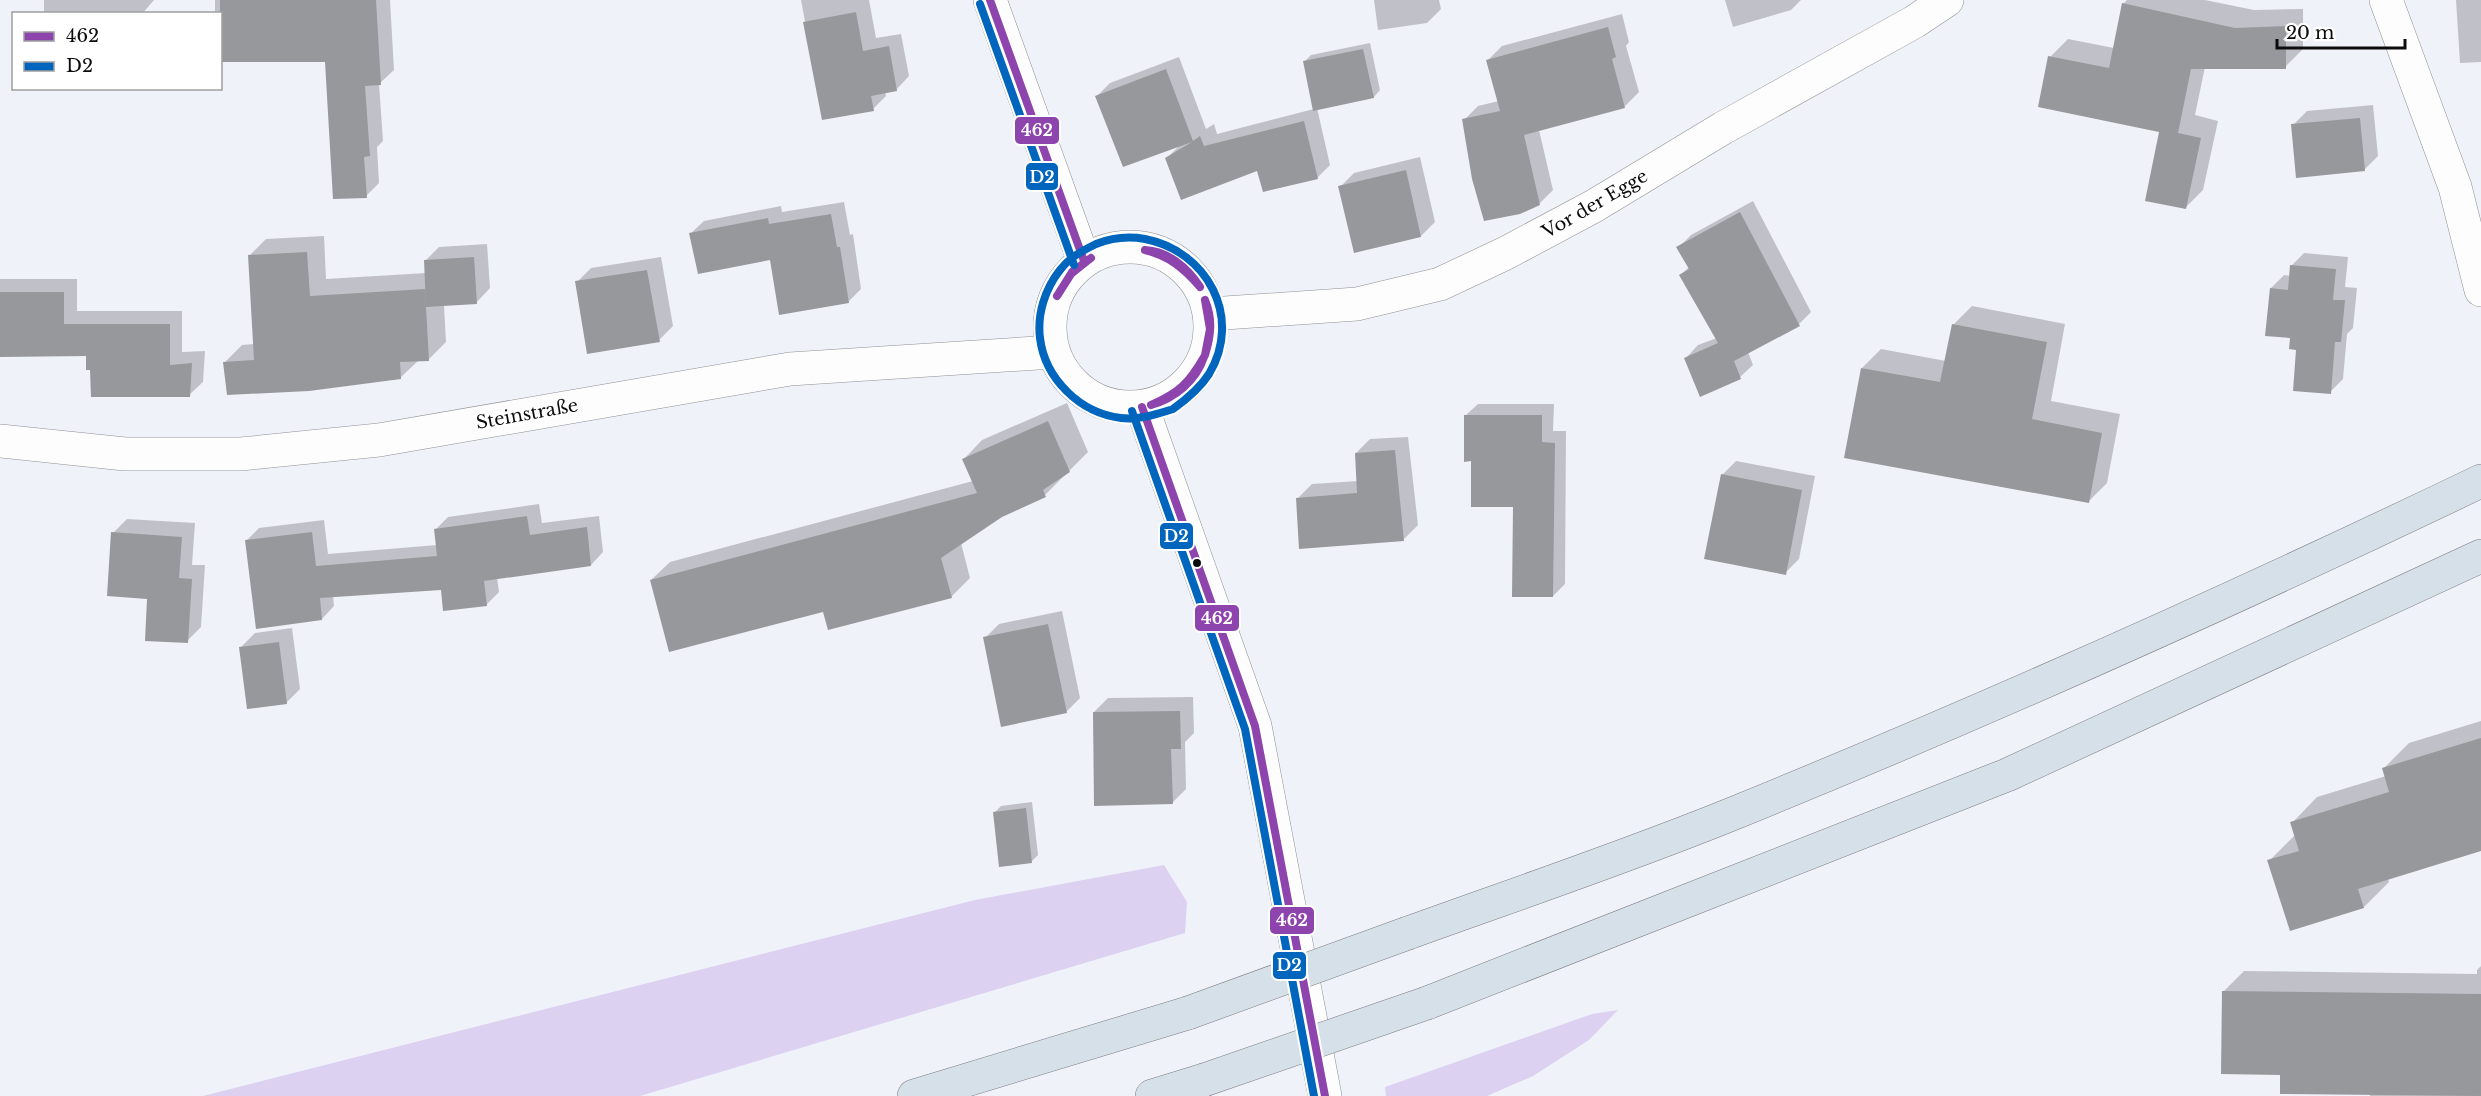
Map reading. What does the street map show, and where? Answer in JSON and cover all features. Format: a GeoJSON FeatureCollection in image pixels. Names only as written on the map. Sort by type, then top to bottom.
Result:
{"type":"FeatureCollection","features":[{"type":"Feature","properties":{"kind":"highway"},"geometry":{"type":"LineString","coordinates":[[914,1096],[1188,1013],[1730,815],[1967,715],[2310,563],[2481,481]]}},
{"type":"Feature","properties":{"kind":"highway"},"geometry":{"type":"LineString","coordinates":[[1152,1096],[1427,1003],[2007,775],[2481,556]]}},
{"type":"Feature","properties":{"kind":"street"},"geometry":{"type":"LineString","coordinates":[[990,0],[1084,261]]}},
{"type":"Feature","properties":{"kind":"street","name":"Vor der Egge"},"geometry":{"type":"LineString","coordinates":[[1210,314],[1357,304],[1440,284],[1506,254],[1594,206],[1723,128],[1914,22],[1947,0]]}},
{"type":"Feature","properties":{"kind":"street"},"geometry":{"type":"LineString","coordinates":[[2386,0],[2468,187],[2481,290]]}},
{"type":"Feature","properties":{"kind":"street"},"geometry":{"type":"LineString","coordinates":[[1135,247],[1162,252],[1185,267],[1202,288],[1210,314],[1210,340],[1203,364],[1188,385],[1167,400],[1142,407],[1120,408],[1098,401],[1079,389],[1063,373],[1053,352],[1050,327],[1053,302],[1066,279],[1084,261],[1108,250],[1135,247]]}},
{"type":"Feature","properties":{"kind":"street","name":"Steinstraße"},"geometry":{"type":"LineString","coordinates":[[0,441],[125,454],[241,454],[379,440],[790,369],[1053,352]]}},
{"type":"Feature","properties":{"kind":"street"},"geometry":{"type":"LineString","coordinates":[[1142,407],[1255,726],[1325,1096]]}},
{"type":"Feature","properties":{"kind":"shaded area"},"geometry":{"type":"Polygon","coordinates":[[[1164,865],[1187,902],[1185,933],[640,1096],[203,1096],[975,900],[1164,865]]]}},
{"type":"Feature","properties":{"kind":"shaded area"},"geometry":{"type":"Polygon","coordinates":[[[1618,1010],[1589,1040],[1533,1076],[1487,1096],[1386,1096],[1385,1087],[1592,1014],[1618,1010]]]}},
{"type":"Feature","properties":{"kind":"building"},"geometry":{"type":"Polygon","coordinates":[[[220,0],[376,0],[381,85],[365,86],[370,156],[364,157],[367,198],[333,199],[325,62],[222,62],[222,12],[220,12],[220,0]]]}},
{"type":"Feature","properties":{"kind":"building"},"geometry":{"type":"Polygon","coordinates":[[[2122,3],[2235,28],[2286,26],[2286,69],[2191,69],[2178,133],[2201,138],[2186,209],[2145,201],[2159,132],[2038,107],[2048,56],[2109,68],[2122,3]]]}},
{"type":"Feature","properties":{"kind":"building"},"geometry":{"type":"Polygon","coordinates":[[[856,12],[863,51],[889,46],[897,91],[871,96],[874,111],[822,120],[803,22],[856,12]]]}},
{"type":"Feature","properties":{"kind":"building"},"geometry":{"type":"Polygon","coordinates":[[[1608,27],[1616,57],[1612,59],[1625,108],[1524,135],[1540,205],[1520,214],[1484,221],[1472,179],[1462,119],[1500,111],[1486,60],[1608,27]]]}},
{"type":"Feature","properties":{"kind":"building"},"geometry":{"type":"Polygon","coordinates":[[[1363,49],[1374,98],[1313,111],[1303,61],[1363,49]]]}},
{"type":"Feature","properties":{"kind":"building"},"geometry":{"type":"Polygon","coordinates":[[[1166,69],[1193,141],[1200,136],[1204,146],[1304,121],[1318,179],[1263,192],[1257,171],[1181,200],[1165,158],[1192,142],[1123,167],[1095,96],[1166,69]]]}},
{"type":"Feature","properties":{"kind":"building"},"geometry":{"type":"Polygon","coordinates":[[[2360,118],[2365,171],[2296,178],[2291,124],[2360,118]]]}},
{"type":"Feature","properties":{"kind":"building"},"geometry":{"type":"Polygon","coordinates":[[[1406,170],[1421,237],[1354,253],[1338,186],[1406,170]]]}},
{"type":"Feature","properties":{"kind":"building"},"geometry":{"type":"Polygon","coordinates":[[[1740,212],[1800,326],[1734,361],[1741,379],[1700,397],[1684,358],[1718,343],[1679,275],[1689,269],[1676,247],[1740,212]]]}},
{"type":"Feature","properties":{"kind":"building"},"geometry":{"type":"Polygon","coordinates":[[[831,214],[837,247],[840,247],[849,303],[779,315],[770,260],[698,274],[689,233],[768,218],[769,224],[831,214]]]}},
{"type":"Feature","properties":{"kind":"building"},"geometry":{"type":"Polygon","coordinates":[[[307,252],[310,296],[425,289],[429,361],[400,362],[401,379],[309,391],[227,395],[223,362],[254,360],[248,255],[307,252]]]}},
{"type":"Feature","properties":{"kind":"building"},"geometry":{"type":"Polygon","coordinates":[[[474,257],[477,304],[426,307],[424,260],[474,257]]]}},
{"type":"Feature","properties":{"kind":"building"},"geometry":{"type":"Polygon","coordinates":[[[2290,265],[2336,269],[2333,300],[2345,300],[2341,342],[2335,342],[2331,394],[2293,391],[2296,350],[2289,349],[2290,338],[2265,336],[2270,288],[2288,290],[2290,265]]]}},
{"type":"Feature","properties":{"kind":"building"},"geometry":{"type":"Polygon","coordinates":[[[647,270],[660,342],[587,354],[575,281],[647,270]]]}},
{"type":"Feature","properties":{"kind":"building"},"geometry":{"type":"Polygon","coordinates":[[[0,292],[64,292],[64,324],[170,324],[170,365],[192,363],[190,397],[91,397],[90,370],[86,370],[86,356],[0,357],[0,292]]]}},
{"type":"Feature","properties":{"kind":"building"},"geometry":{"type":"Polygon","coordinates":[[[1952,324],[2047,342],[2032,419],[2102,433],[2089,503],[1844,458],[1861,368],[1940,382],[1952,324]]]}},
{"type":"Feature","properties":{"kind":"building"},"geometry":{"type":"Polygon","coordinates":[[[1464,415],[1542,415],[1542,442],[1555,443],[1553,597],[1512,597],[1513,507],[1471,507],[1471,461],[1464,462],[1464,415]]]}},
{"type":"Feature","properties":{"kind":"building"},"geometry":{"type":"Polygon","coordinates":[[[1048,421],[1070,472],[1043,490],[1046,497],[1002,517],[941,558],[952,598],[828,630],[823,612],[669,652],[650,580],[977,493],[962,459],[1048,421]]]}},
{"type":"Feature","properties":{"kind":"building"},"geometry":{"type":"Polygon","coordinates":[[[1395,450],[1404,541],[1299,549],[1296,498],[1357,493],[1355,453],[1395,450]]]}},
{"type":"Feature","properties":{"kind":"building"},"geometry":{"type":"Polygon","coordinates":[[[1721,474],[1802,490],[1786,575],[1704,559],[1721,474]]]}},
{"type":"Feature","properties":{"kind":"building"},"geometry":{"type":"Polygon","coordinates":[[[527,516],[530,535],[587,527],[591,566],[484,581],[487,606],[443,611],[441,590],[320,598],[322,620],[256,629],[245,540],[312,532],[316,566],[437,556],[434,529],[527,516]]]}},
{"type":"Feature","properties":{"kind":"building"},"geometry":{"type":"Polygon","coordinates":[[[111,532],[182,537],[179,578],[192,579],[188,643],[145,641],[147,599],[107,596],[111,532]]]}},
{"type":"Feature","properties":{"kind":"building"},"geometry":{"type":"Polygon","coordinates":[[[1048,624],[1067,713],[1001,727],[983,637],[1048,624]]]}},
{"type":"Feature","properties":{"kind":"building"},"geometry":{"type":"Polygon","coordinates":[[[279,642],[287,704],[247,709],[239,647],[279,642]]]}},
{"type":"Feature","properties":{"kind":"building"},"geometry":{"type":"Polygon","coordinates":[[[1180,711],[1181,749],[1171,749],[1173,804],[1094,806],[1093,712],[1180,711]]]}},
{"type":"Feature","properties":{"kind":"building"},"geometry":{"type":"Polygon","coordinates":[[[2481,738],[2481,851],[2358,889],[2364,908],[2290,931],[2267,860],[2299,851],[2290,822],[2389,792],[2382,768],[2481,738]]]}},
{"type":"Feature","properties":{"kind":"building"},"geometry":{"type":"Polygon","coordinates":[[[1026,808],[1032,863],[999,867],[993,812],[1026,808]]]}},
{"type":"Feature","properties":{"kind":"building"},"geometry":{"type":"Polygon","coordinates":[[[2222,991],[2481,994],[2481,1096],[2280,1094],[2280,1075],[2221,1074],[2222,991]]]}},
{"type":"Feature","properties":{"kind":"transit line","name":"462"},"geometry":{"type":"LineString","coordinates":[[990,0],[1084,261]]}},
{"type":"Feature","properties":{"kind":"transit line","name":"D2"},"geometry":{"type":"LineString","coordinates":[[980,4],[1074,265]]}},
{"type":"Feature","properties":{"kind":"transit line","name":"D2"},"geometry":{"type":"LineString","coordinates":[[1170,410],[1134,418],[1106,415],[1092,409],[1067,392],[1049,367],[1043,353],[1039,329],[1046,294],[1064,265],[1096,244],[1114,239],[1132,238],[1145,239],[1167,246],[1186,257],[1201,272],[1213,290],[1220,309],[1222,331],[1219,352],[1202,384],[1173,409]]}},
{"type":"Feature","properties":{"kind":"transit line","name":"462"},"geometry":{"type":"LineString","coordinates":[[1145,250],[1162,254],[1177,262],[1190,273],[1200,287]]}},
{"type":"Feature","properties":{"kind":"transit line","name":"462"},"geometry":{"type":"LineString","coordinates":[[1145,250],[1176,264],[1200,287]]}},
{"type":"Feature","properties":{"kind":"transit line","name":"462"},"geometry":{"type":"LineString","coordinates":[[1057,296],[1072,272],[1091,258]]}},
{"type":"Feature","properties":{"kind":"transit line","name":"462"},"geometry":{"type":"LineString","coordinates":[[1057,296],[1071,274],[1091,258]]}},
{"type":"Feature","properties":{"kind":"transit line","name":"462"},"geometry":{"type":"LineString","coordinates":[[1205,300],[1210,329],[1205,355]]}},
{"type":"Feature","properties":{"kind":"transit line","name":"462"},"geometry":{"type":"LineString","coordinates":[[1205,300],[1210,328],[1205,355]]}},
{"type":"Feature","properties":{"kind":"transit line","name":"462"},"geometry":{"type":"LineString","coordinates":[[1151,405],[1182,386],[1204,357]]}},
{"type":"Feature","properties":{"kind":"transit line","name":"462"},"geometry":{"type":"LineString","coordinates":[[1151,405],[1168,398],[1184,387],[1196,374],[1204,357]]}},
{"type":"Feature","properties":{"kind":"transit line","name":"462"},"geometry":{"type":"LineString","coordinates":[[1142,407],[1255,726],[1325,1096]]}},
{"type":"Feature","properties":{"kind":"transit line","name":"D2"},"geometry":{"type":"LineString","coordinates":[[1132,411],[1245,729],[1314,1096]]}}]}
